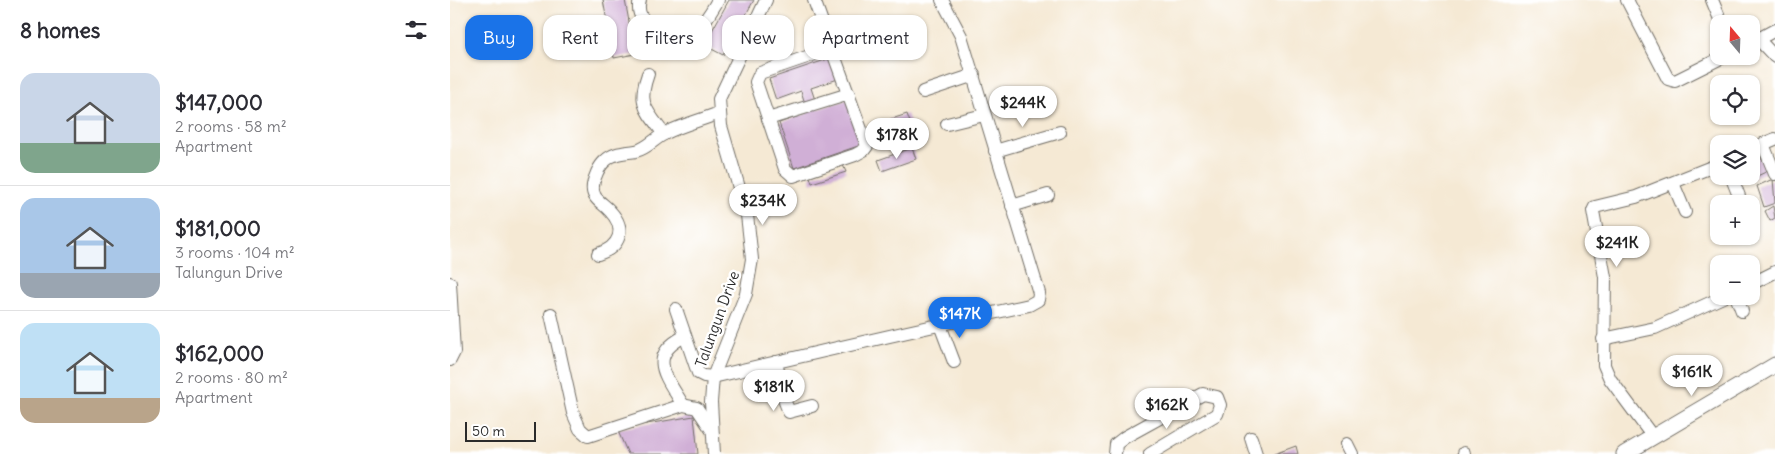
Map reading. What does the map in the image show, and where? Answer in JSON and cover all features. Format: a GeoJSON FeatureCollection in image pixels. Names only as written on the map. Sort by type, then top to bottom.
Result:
{"type":"FeatureCollection","features":[{"type":"Feature","properties":{"kind":"main road"},"geometry":{"type":"LineString","coordinates":[[1633,452],[1653,437],[1775,365]]}},
{"type":"Feature","properties":{"kind":"street"},"geometry":{"type":"LineString","coordinates":[[640,0],[639,11],[646,22],[657,29],[670,32],[685,31],[700,25],[718,0]]}},
{"type":"Feature","properties":{"kind":"street","name":"Talungun Drive"},"geometry":{"type":"LineString","coordinates":[[714,454],[712,430],[713,377],[746,294],[752,259],[747,215],[719,113],[719,99],[766,0]]}},
{"type":"Feature","properties":{"kind":"street"},"geometry":{"type":"LineString","coordinates":[[814,0],[819,15]]}},
{"type":"Feature","properties":{"kind":"street"},"geometry":{"type":"LineString","coordinates":[[676,310],[698,372],[704,376],[713,377],[909,330],[1029,306],[1038,300],[1039,293],[984,116],[974,75],[961,36],[942,0]]}},
{"type":"Feature","properties":{"kind":"street"},"geometry":{"type":"LineString","coordinates":[[1627,0],[1668,79],[1675,81],[1710,64]]}},
{"type":"Feature","properties":{"kind":"street"},"geometry":{"type":"LineString","coordinates":[[1712,0],[1718,15]]}},
{"type":"Feature","properties":{"kind":"street"},"geometry":{"type":"LineString","coordinates":[[1760,38],[1775,30]]}},
{"type":"Feature","properties":{"kind":"street"},"geometry":{"type":"LineString","coordinates":[[1760,45],[1775,58]]}},
{"type":"Feature","properties":{"kind":"street"},"geometry":{"type":"LineString","coordinates":[[804,58],[760,73],[756,82],[784,169],[793,176],[864,150],[866,143],[835,60]]}},
{"type":"Feature","properties":{"kind":"street"},"geometry":{"type":"LineString","coordinates":[[648,74],[642,89],[643,106],[664,134]]}},
{"type":"Feature","properties":{"kind":"street"},"geometry":{"type":"LineString","coordinates":[[923,92],[974,75]]}},
{"type":"Feature","properties":{"kind":"street"},"geometry":{"type":"LineString","coordinates":[[768,119],[849,94]]}},
{"type":"Feature","properties":{"kind":"street"},"geometry":{"type":"LineString","coordinates":[[598,254],[614,246],[620,238],[620,227],[611,212],[592,193],[593,183],[605,161],[618,153],[643,148],[664,134],[719,113]]}},
{"type":"Feature","properties":{"kind":"street"},"geometry":{"type":"LineString","coordinates":[[947,124],[984,116]]}},
{"type":"Feature","properties":{"kind":"street"},"geometry":{"type":"LineString","coordinates":[[995,151],[1060,132]]}},
{"type":"Feature","properties":{"kind":"street"},"geometry":{"type":"LineString","coordinates":[[1763,144],[1775,174]]}},
{"type":"Feature","properties":{"kind":"street"},"geometry":{"type":"LineString","coordinates":[[1653,437],[1606,374],[1602,339],[1605,277],[1593,211],[1595,207],[1636,197],[1710,168]]}},
{"type":"Feature","properties":{"kind":"street"},"geometry":{"type":"LineString","coordinates":[[1672,183],[1684,212]]}},
{"type":"Feature","properties":{"kind":"street"},"geometry":{"type":"LineString","coordinates":[[1012,206],[1048,195]]}},
{"type":"Feature","properties":{"kind":"street"},"geometry":{"type":"LineString","coordinates":[[1760,280],[1775,272]]}},
{"type":"Feature","properties":{"kind":"street"},"geometry":{"type":"LineString","coordinates":[[450,283],[454,352],[450,360]]}},
{"type":"Feature","properties":{"kind":"street"},"geometry":{"type":"LineString","coordinates":[[1602,339],[1655,328],[1710,303]]}},
{"type":"Feature","properties":{"kind":"street"},"geometry":{"type":"LineString","coordinates":[[1740,305],[1742,311]]}},
{"type":"Feature","properties":{"kind":"street"},"geometry":{"type":"LineString","coordinates":[[551,314],[573,413],[580,428],[588,436],[684,405],[697,408],[712,430]]}},
{"type":"Feature","properties":{"kind":"street"},"geometry":{"type":"LineString","coordinates":[[940,325],[954,362]]}},
{"type":"Feature","properties":{"kind":"street"},"geometry":{"type":"LineString","coordinates":[[684,405],[664,374],[662,361],[663,353],[671,343],[685,336]]}},
{"type":"Feature","properties":{"kind":"street"},"geometry":{"type":"LineString","coordinates":[[776,362],[789,412],[812,406]]}},
{"type":"Feature","properties":{"kind":"street"},"geometry":{"type":"LineString","coordinates":[[1114,454],[1116,444],[1125,437],[1203,394],[1217,398],[1220,406],[1218,414],[1150,454]]}},
{"type":"Feature","properties":{"kind":"street"},"geometry":{"type":"LineString","coordinates":[[1251,438],[1256,454]]}},
{"type":"Feature","properties":{"kind":"building"},"geometry":{"type":"Polygon","coordinates":[[[603,0],[625,0],[628,15],[627,56],[617,57],[617,15],[606,15],[603,0]]]}},
{"type":"Feature","properties":{"kind":"building"},"geometry":{"type":"Polygon","coordinates":[[[729,0],[754,0],[746,15],[722,15],[722,54],[712,49],[712,31],[729,0]]]}},
{"type":"Feature","properties":{"kind":"building"},"geometry":{"type":"Polygon","coordinates":[[[825,60],[832,60],[838,79],[811,88],[818,109],[849,99],[864,144],[794,168],[779,123],[808,113],[801,91],[776,100],[769,79],[825,60]]]}},
{"type":"Feature","properties":{"kind":"building"},"geometry":{"type":"Polygon","coordinates":[[[907,114],[912,128],[875,140],[870,126],[907,114]]]}},
{"type":"Feature","properties":{"kind":"building"},"geometry":{"type":"Polygon","coordinates":[[[908,133],[912,144],[899,148],[895,138],[908,133]]]}},
{"type":"Feature","properties":{"kind":"building"},"geometry":{"type":"Polygon","coordinates":[[[912,148],[916,159],[882,171],[878,160],[912,148]]]}},
{"type":"Feature","properties":{"kind":"building"},"geometry":{"type":"Polygon","coordinates":[[[1760,156],[1762,160],[1766,159],[1770,170],[1760,175],[1760,156]]]}},
{"type":"Feature","properties":{"kind":"building"},"geometry":{"type":"Polygon","coordinates":[[[843,165],[846,172],[812,183],[810,177],[843,165]]]}},
{"type":"Feature","properties":{"kind":"building"},"geometry":{"type":"Polygon","coordinates":[[[1773,179],[1775,203],[1764,207],[1757,186],[1773,179]]]}},
{"type":"Feature","properties":{"kind":"building"},"geometry":{"type":"Polygon","coordinates":[[[1773,206],[1775,218],[1770,221],[1765,211],[1773,206]]]}},
{"type":"Feature","properties":{"kind":"building"},"geometry":{"type":"Polygon","coordinates":[[[694,416],[698,454],[628,454],[617,429],[694,416]]]}},
{"type":"Feature","properties":{"kind":"building"},"geometry":{"type":"Polygon","coordinates":[[[1296,446],[1298,454],[1274,454],[1296,446]]]}}]}
